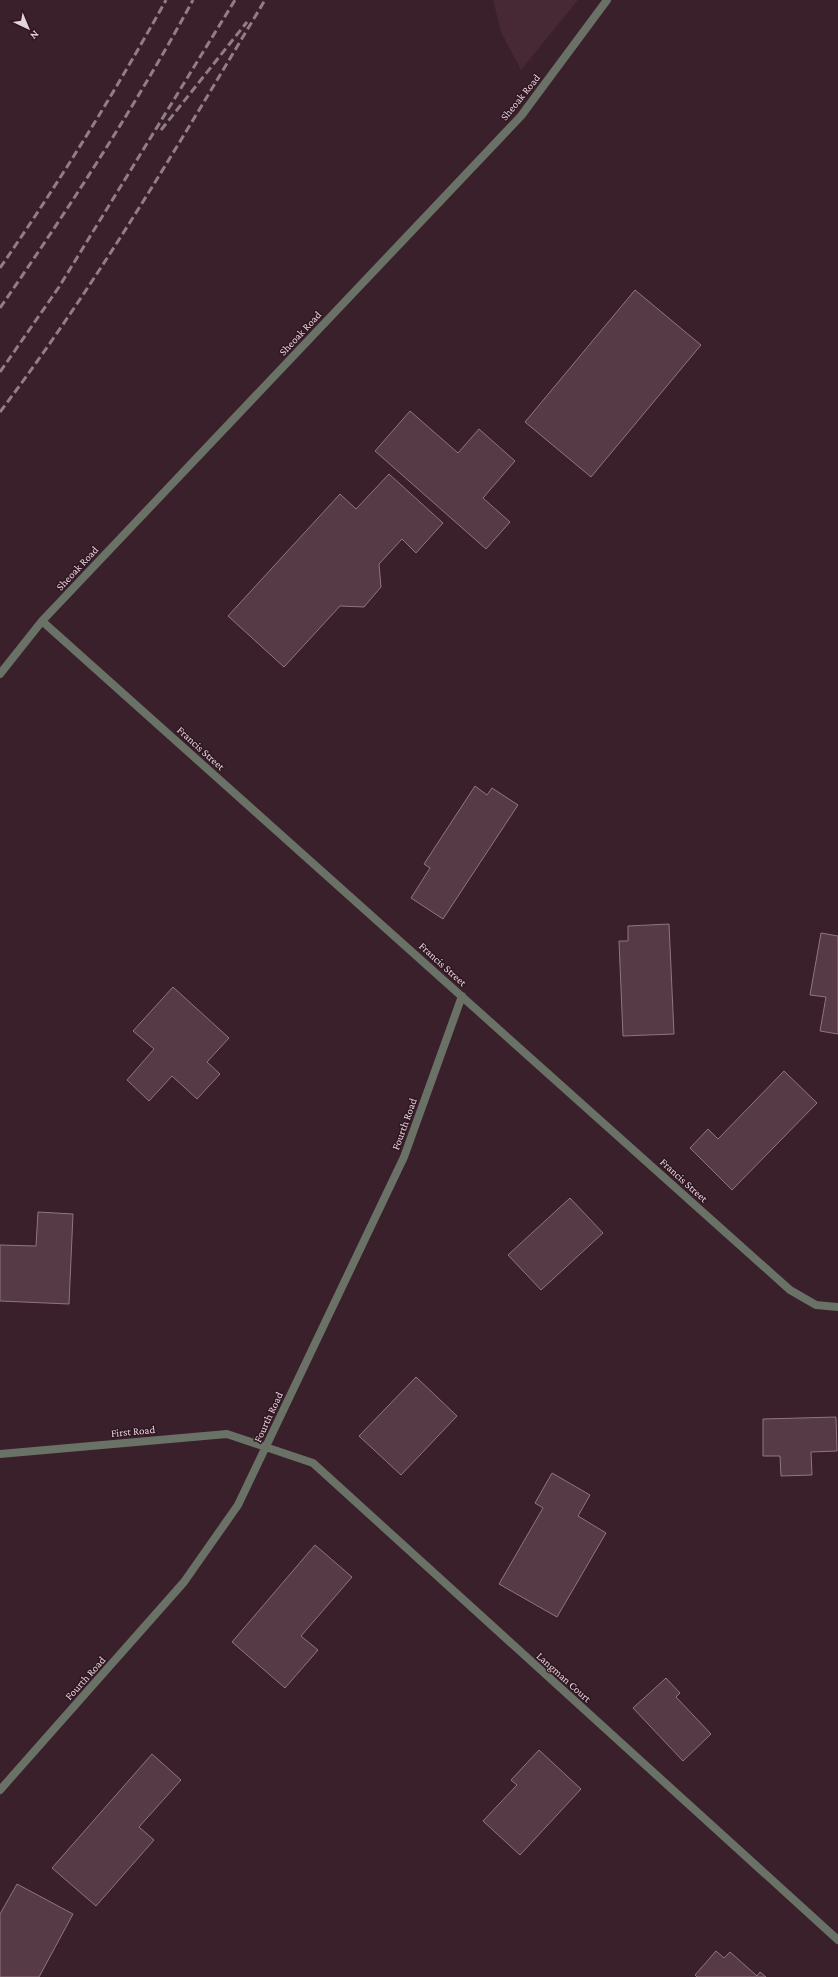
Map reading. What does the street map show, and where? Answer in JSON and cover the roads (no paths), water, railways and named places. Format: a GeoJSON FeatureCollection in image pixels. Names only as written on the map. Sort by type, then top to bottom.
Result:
{"type":"FeatureCollection","features":[{"type":"Feature","properties":{"kind":"street","name":"Sheoak Road"},"geometry":{"type":"LineString","coordinates":[[0,674],[42,621],[521,116],[607,0]]}},
{"type":"Feature","properties":{"kind":"street","name":"Francis Street"},"geometry":{"type":"LineString","coordinates":[[42,621],[790,1290],[816,1305],[838,1307]]}},
{"type":"Feature","properties":{"kind":"street","name":"Fourth Road"},"geometry":{"type":"LineString","coordinates":[[0,1790],[184,1582],[238,1505],[404,1157],[462,996]]}},
{"type":"Feature","properties":{"kind":"street","name":"First Road"},"geometry":{"type":"LineString","coordinates":[[0,1454],[227,1434],[266,1446]]}},
{"type":"Feature","properties":{"kind":"street","name":"Langman Court"},"geometry":{"type":"LineString","coordinates":[[266,1446],[313,1464],[838,1940]]}},
{"type":"Feature","properties":{"kind":"railway"},"geometry":{"type":"LineString","coordinates":[[0,268],[86,136],[166,0]]}},
{"type":"Feature","properties":{"kind":"railway"},"geometry":{"type":"LineString","coordinates":[[0,308],[101,157],[171,40],[193,0]]}},
{"type":"Feature","properties":{"kind":"railway"},"geometry":{"type":"LineString","coordinates":[[0,372],[59,287],[235,0]]}},
{"type":"Feature","properties":{"kind":"railway"},"geometry":{"type":"LineString","coordinates":[[0,412],[71,312],[105,261],[265,0]]}},
{"type":"Feature","properties":{"kind":"railway"},"geometry":{"type":"LineString","coordinates":[[161,130],[247,22]]}}]}
